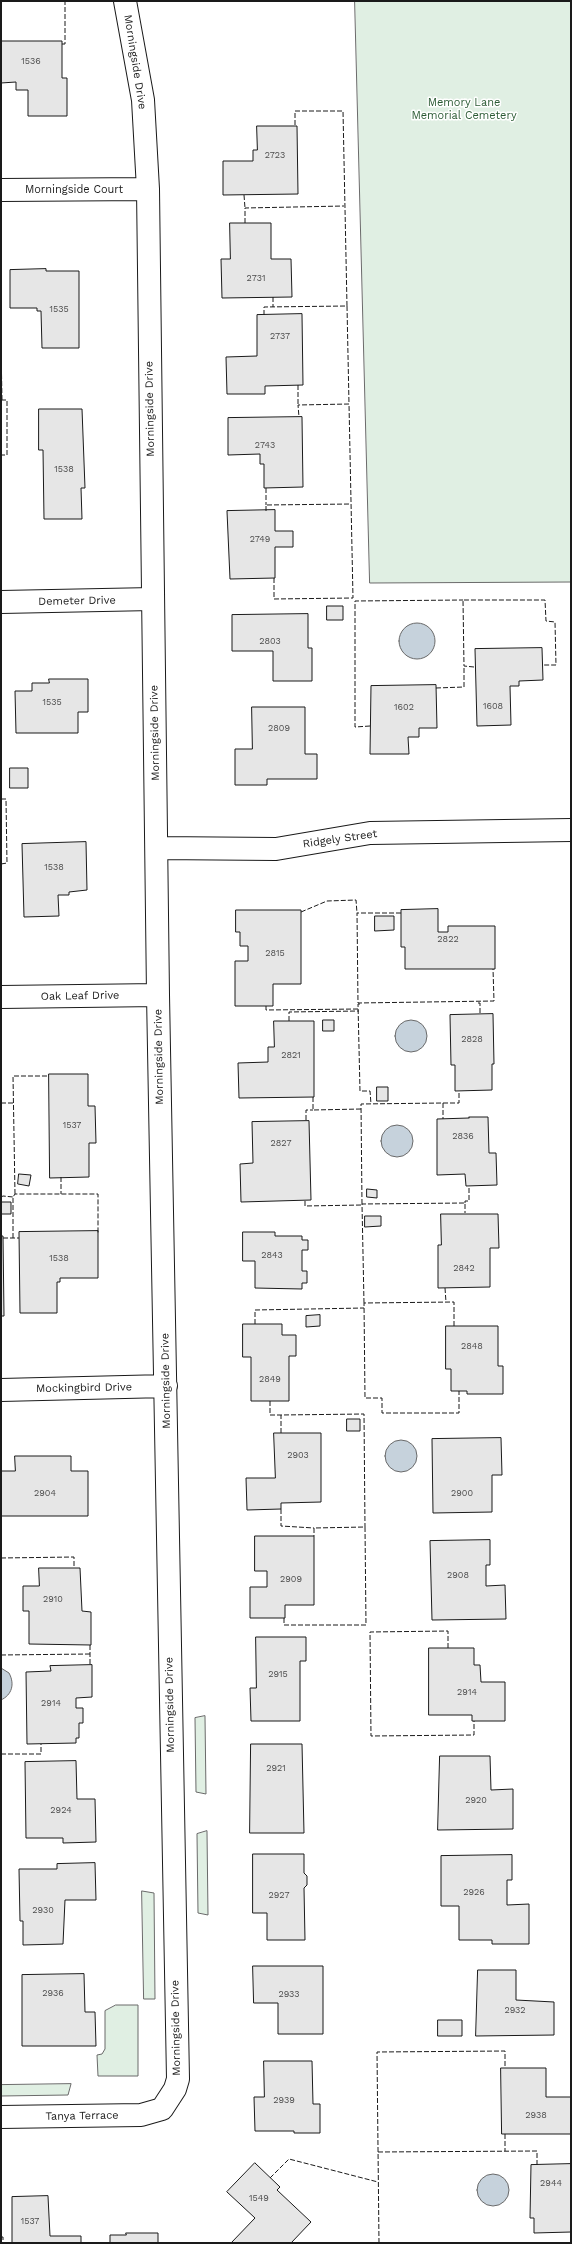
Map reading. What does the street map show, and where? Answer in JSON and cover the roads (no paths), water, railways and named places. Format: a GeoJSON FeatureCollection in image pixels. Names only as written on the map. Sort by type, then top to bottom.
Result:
{"type":"FeatureCollection","features":[{"type":"Feature","properties":{"kind":"street","name":"Morningside Drive"},"geometry":{"type":"LineString","coordinates":[[126,1],[143,100],[148,189],[158,995],[166,1386],[168,1635],[178,2079],[175,2089],[162,2110]]}},
{"type":"Feature","properties":{"kind":"street","name":"Morningside Court"},"geometry":{"type":"LineString","coordinates":[[1,190],[148,189]]}},
{"type":"Feature","properties":{"kind":"street","name":"Demeter Drive"},"geometry":{"type":"LineString","coordinates":[[1,602],[153,599]]}},
{"type":"Feature","properties":{"kind":"street","name":"Ridgely Street"},"geometry":{"type":"LineString","coordinates":[[157,848],[276,849],[370,833],[571,830]]}},
{"type":"Feature","properties":{"kind":"street","name":"Oak Leaf Drive"},"geometry":{"type":"LineString","coordinates":[[1,997],[158,995]]}},
{"type":"Feature","properties":{"kind":"street","name":"Mockingbird Drive"},"geometry":{"type":"LineString","coordinates":[[1,1390],[166,1386]]}},
{"type":"Feature","properties":{"kind":"street","name":"Tanya Terrace"},"geometry":{"type":"LineString","coordinates":[[1,2117],[136,2115],[162,2110]]}},
{"type":"Feature","properties":{"kind":"park label","name":"Memory Lane Memorial Cemetery"},"geometry":{"type":"Point","coordinates":[464,109]}}]}
